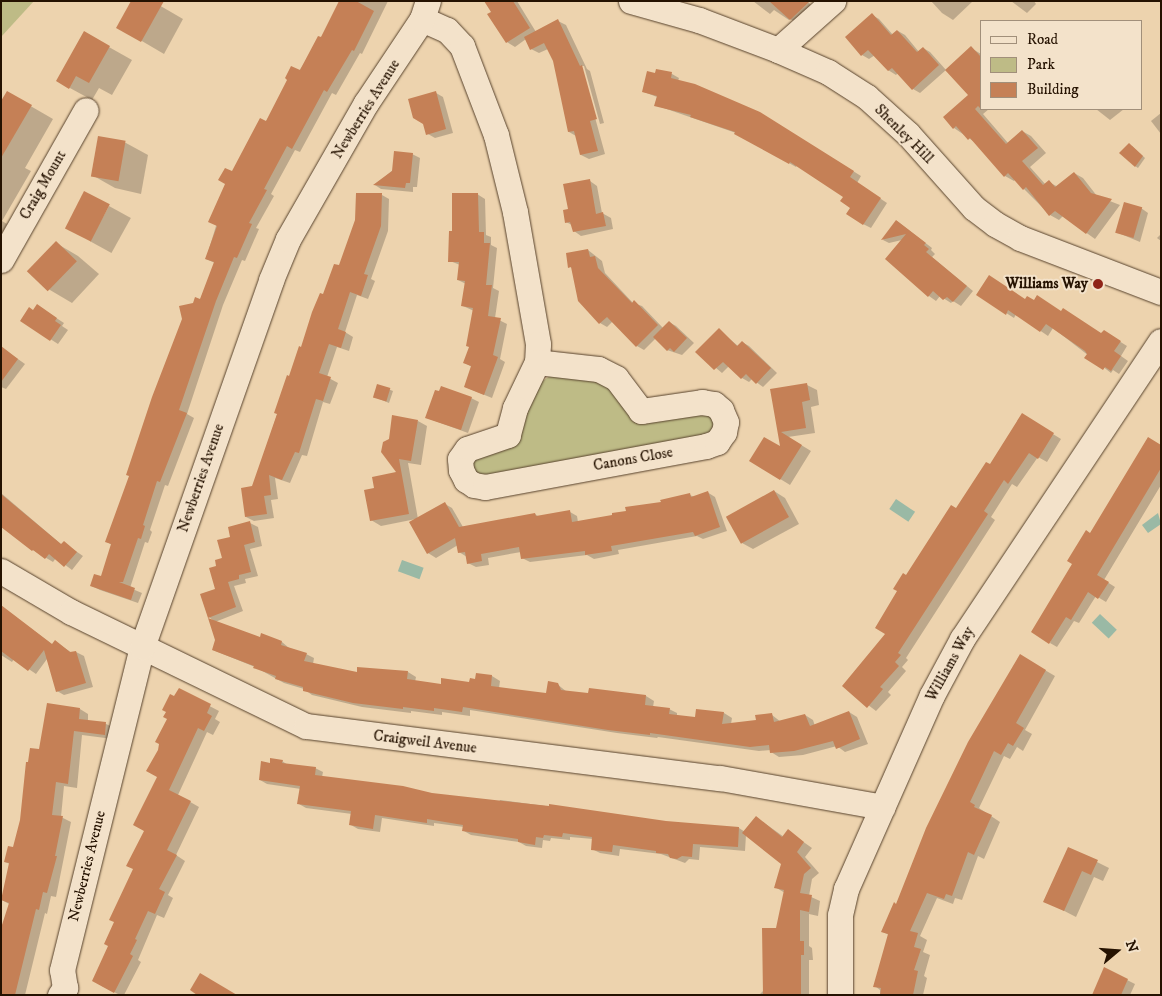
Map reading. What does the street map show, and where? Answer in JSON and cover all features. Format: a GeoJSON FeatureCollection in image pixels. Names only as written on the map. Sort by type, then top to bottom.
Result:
{"type":"FeatureCollection","features":[{"type":"Feature","properties":{"kind":"street","name":"Shenley Hill"},"geometry":{"type":"LineString","coordinates":[[631,1],[699,20],[778,50],[828,72],[867,97],[908,134],[974,208],[994,224],[1020,238],[1161,292]]}},
{"type":"Feature","properties":{"kind":"street"},"geometry":{"type":"LineString","coordinates":[[778,50],[833,1]]}},
{"type":"Feature","properties":{"kind":"street","name":"Canons Close"},"geometry":{"type":"LineString","coordinates":[[425,10],[462,46],[496,135],[516,222],[538,344],[537,362],[515,408],[508,435],[468,449],[460,459],[461,470],[466,480],[474,486],[485,487],[706,446],[717,442],[724,432],[726,422],[721,410],[714,404],[702,402],[641,411],[616,378],[598,369],[537,362]]}},
{"type":"Feature","properties":{"kind":"street","name":"Newberries Avenue"},"geometry":{"type":"LineString","coordinates":[[65,992],[62,970],[142,647],[270,280],[285,248],[366,104],[425,10]]}},
{"type":"Feature","properties":{"kind":"street","name":"Craig Mount"},"geometry":{"type":"LineString","coordinates":[[1,260],[86,110]]}},
{"type":"Feature","properties":{"kind":"street","name":"Williams Way"},"geometry":{"type":"LineString","coordinates":[[840,995],[842,906],[846,889],[932,695],[962,639],[1161,341]]}},
{"type":"Feature","properties":{"kind":"street","name":"Craigweil Avenue"},"geometry":{"type":"LineString","coordinates":[[1,571],[53,602],[306,726],[720,778],[882,807]]}},
{"type":"Feature","properties":{"kind":"green space"},"geometry":{"type":"Polygon","coordinates":[[[1,1],[34,1],[1,37],[1,1]]]}},
{"type":"Feature","properties":{"kind":"green space"},"geometry":{"type":"Polygon","coordinates":[[[568,371],[582,371],[624,397],[712,410],[718,433],[479,481],[467,461],[538,384],[550,376],[568,371]]]}},
{"type":"Feature","properties":{"kind":"shaded area"},"geometry":{"type":"Polygon","coordinates":[[[896,499],[915,512],[908,522],[889,509],[896,499]]]}},
{"type":"Feature","properties":{"kind":"shaded area"},"geometry":{"type":"Polygon","coordinates":[[[1158,513],[1161,524],[1148,533],[1142,525],[1158,513]]]}},
{"type":"Feature","properties":{"kind":"shaded area"},"geometry":{"type":"Polygon","coordinates":[[[402,560],[424,568],[420,579],[398,571],[402,560]]]}},
{"type":"Feature","properties":{"kind":"shaded area"},"geometry":{"type":"Polygon","coordinates":[[[1100,614],[1117,630],[1109,638],[1092,623],[1100,614]]]}},
{"type":"Feature","properties":{"kind":"building"},"geometry":{"type":"Polygon","coordinates":[[[131,1],[164,1],[141,42],[116,28],[131,1]]]}},
{"type":"Feature","properties":{"kind":"building"},"geometry":{"type":"Polygon","coordinates":[[[339,1],[356,1],[374,11],[354,51],[352,50],[327,92],[324,90],[292,149],[287,146],[264,189],[267,190],[249,223],[252,224],[237,258],[234,257],[216,301],[179,410],[187,413],[160,482],[157,481],[143,525],[145,526],[141,539],[138,538],[123,582],[119,582],[135,588],[131,600],[90,586],[94,574],[101,576],[111,544],[105,542],[129,476],[126,475],[152,397],[182,319],[179,306],[193,303],[195,297],[200,299],[214,262],[205,259],[217,226],[208,222],[225,184],[218,180],[225,168],[232,171],[260,118],[266,121],[287,80],[285,78],[291,66],[300,70],[318,36],[321,37],[339,1]]]}},
{"type":"Feature","properties":{"kind":"building"},"geometry":{"type":"Polygon","coordinates":[[[484,1],[513,1],[530,28],[506,43],[487,14],[491,12],[484,1]]]}},
{"type":"Feature","properties":{"kind":"building"},"geometry":{"type":"Polygon","coordinates":[[[769,1],[810,1],[790,20],[769,1]]]}},
{"type":"Feature","properties":{"kind":"building"},"geometry":{"type":"Polygon","coordinates":[[[872,13],[891,35],[897,30],[917,52],[923,47],[939,65],[912,90],[892,68],[888,71],[868,50],[861,56],[845,37],[872,13]]]}},
{"type":"Feature","properties":{"kind":"building"},"geometry":{"type":"Polygon","coordinates":[[[558,19],[580,66],[582,65],[597,119],[590,121],[598,151],[580,155],[574,131],[568,132],[553,61],[544,43],[530,50],[524,37],[558,19]]]}},
{"type":"Feature","properties":{"kind":"building"},"geometry":{"type":"Polygon","coordinates":[[[84,31],[110,46],[89,83],[76,76],[69,89],[56,81],[84,31]]]}},
{"type":"Feature","properties":{"kind":"building"},"geometry":{"type":"Polygon","coordinates":[[[971,46],[980,56],[980,108],[978,106],[975,109],[1006,144],[1022,130],[1038,148],[1022,161],[1043,185],[1049,180],[1055,187],[1074,172],[1091,193],[1112,199],[1086,234],[1055,211],[1049,216],[1026,187],[1023,190],[1008,173],[1004,177],[970,138],[968,140],[956,126],[953,129],[943,117],[968,95],[945,70],[971,46]]]}},
{"type":"Feature","properties":{"kind":"building"},"geometry":{"type":"Polygon","coordinates":[[[656,69],[672,72],[671,78],[695,84],[760,112],[854,171],[850,177],[881,198],[863,225],[846,214],[850,208],[840,201],[843,197],[790,162],[789,164],[734,134],[735,132],[690,117],[691,115],[654,106],[657,96],[642,92],[647,71],[655,73],[656,69]]]}},
{"type":"Feature","properties":{"kind":"building"},"geometry":{"type":"Polygon","coordinates":[[[7,91],[32,105],[1,158],[1,101],[7,91]]]}},
{"type":"Feature","properties":{"kind":"building"},"geometry":{"type":"Polygon","coordinates":[[[436,91],[446,129],[426,135],[423,124],[413,118],[408,99],[436,91]]]}},
{"type":"Feature","properties":{"kind":"building"},"geometry":{"type":"Polygon","coordinates":[[[98,136],[126,141],[118,181],[91,176],[98,136]]]}},
{"type":"Feature","properties":{"kind":"building"},"geometry":{"type":"Polygon","coordinates":[[[1129,143],[1143,156],[1135,167],[1119,153],[1129,143]]]}},
{"type":"Feature","properties":{"kind":"building"},"geometry":{"type":"Polygon","coordinates":[[[394,151],[413,153],[410,183],[406,183],[405,188],[373,185],[392,171],[394,151]]]}},
{"type":"Feature","properties":{"kind":"building"},"geometry":{"type":"Polygon","coordinates":[[[590,179],[596,214],[603,212],[606,226],[573,232],[570,222],[565,223],[563,210],[568,209],[563,184],[590,179]]]}},
{"type":"Feature","properties":{"kind":"building"},"geometry":{"type":"Polygon","coordinates":[[[84,191],[110,204],[91,242],[65,228],[84,191]]]}},
{"type":"Feature","properties":{"kind":"building"},"geometry":{"type":"Polygon","coordinates":[[[356,193],[382,193],[381,226],[364,274],[368,275],[361,296],[350,292],[338,329],[346,332],[341,348],[329,344],[319,373],[331,377],[323,401],[316,399],[299,453],[295,452],[282,480],[269,475],[271,495],[264,496],[267,514],[245,517],[241,488],[252,486],[277,414],[274,413],[287,375],[289,376],[299,346],[301,347],[320,293],[323,294],[334,264],[339,265],[355,220],[356,193]]]}},
{"type":"Feature","properties":{"kind":"building"},"geometry":{"type":"Polygon","coordinates":[[[452,193],[478,193],[479,232],[484,232],[484,243],[490,243],[486,285],[492,285],[488,316],[501,318],[493,355],[498,357],[484,395],[464,387],[471,366],[463,363],[469,347],[466,346],[473,308],[461,306],[465,281],[457,280],[459,262],[448,262],[449,231],[452,231],[452,193]]]}},
{"type":"Feature","properties":{"kind":"building"},"geometry":{"type":"Polygon","coordinates":[[[1124,202],[1142,207],[1133,238],[1115,233],[1124,202]]]}},
{"type":"Feature","properties":{"kind":"building"},"geometry":{"type":"Polygon","coordinates":[[[896,220],[926,243],[924,245],[929,249],[926,252],[967,286],[953,302],[947,297],[943,300],[933,291],[928,297],[885,259],[906,234],[881,240],[896,220]]]}},
{"type":"Feature","properties":{"kind":"building"},"geometry":{"type":"Polygon","coordinates":[[[56,241],[77,261],[48,291],[27,271],[56,241]]]}},
{"type":"Feature","properties":{"kind":"building"},"geometry":{"type":"Polygon","coordinates":[[[588,249],[590,257],[595,256],[598,268],[632,303],[634,300],[658,325],[636,347],[607,317],[599,324],[578,301],[571,267],[568,268],[566,253],[588,249]]]}},
{"type":"Feature","properties":{"kind":"building"},"geometry":{"type":"Polygon","coordinates":[[[989,275],[1025,299],[1027,296],[1034,300],[1037,295],[1061,311],[1063,308],[1101,333],[1104,330],[1121,341],[1114,351],[1121,356],[1111,371],[1105,367],[1103,370],[1084,358],[1087,354],[1085,351],[1046,324],[1040,332],[1008,310],[1006,315],[976,295],[989,275]]]}},
{"type":"Feature","properties":{"kind":"building"},"geometry":{"type":"Polygon","coordinates":[[[37,304],[57,318],[55,321],[61,325],[50,341],[20,321],[29,307],[33,310],[37,304]]]}},
{"type":"Feature","properties":{"kind":"building"},"geometry":{"type":"Polygon","coordinates":[[[669,321],[687,338],[674,352],[670,348],[667,351],[653,337],[669,321]]]}},
{"type":"Feature","properties":{"kind":"building"},"geometry":{"type":"Polygon","coordinates":[[[719,328],[737,346],[742,341],[771,368],[756,384],[746,374],[741,379],[723,362],[714,370],[695,352],[719,328]]]}},
{"type":"Feature","properties":{"kind":"building"},"geometry":{"type":"Polygon","coordinates":[[[1,346],[18,359],[1,382],[1,346]]]}},
{"type":"Feature","properties":{"kind":"building"},"geometry":{"type":"Polygon","coordinates":[[[807,383],[810,400],[802,402],[806,428],[781,432],[802,445],[780,480],[749,461],[764,437],[780,446],[770,389],[807,383]]]}},
{"type":"Feature","properties":{"kind":"building"},"geometry":{"type":"Polygon","coordinates":[[[377,384],[390,388],[386,401],[373,397],[377,384]]]}},
{"type":"Feature","properties":{"kind":"building"},"geometry":{"type":"Polygon","coordinates":[[[441,386],[472,397],[461,430],[425,418],[435,390],[439,391],[441,386]]]}},
{"type":"Feature","properties":{"kind":"building"},"geometry":{"type":"Polygon","coordinates":[[[1022,413],[1054,433],[1038,459],[1029,453],[1008,484],[1004,480],[984,511],[988,514],[898,653],[901,655],[895,662],[899,666],[880,687],[883,689],[867,708],[842,686],[885,634],[875,628],[897,591],[893,589],[903,573],[906,575],[951,505],[956,508],[986,462],[990,464],[1022,413]]]}},
{"type":"Feature","properties":{"kind":"building"},"geometry":{"type":"Polygon","coordinates":[[[392,415],[418,420],[411,461],[399,459],[409,514],[370,521],[364,490],[374,488],[372,477],[396,472],[381,452],[383,442],[389,439],[392,415]]]}},
{"type":"Feature","properties":{"kind":"building"},"geometry":{"type":"Polygon","coordinates":[[[1148,437],[1161,445],[1161,468],[1097,575],[1109,582],[1098,599],[1088,592],[1071,620],[1066,617],[1049,644],[1031,632],[1072,564],[1067,561],[1086,530],[1090,533],[1148,437]]]}},
{"type":"Feature","properties":{"kind":"building"},"geometry":{"type":"Polygon","coordinates":[[[774,490],[789,517],[741,544],[726,517],[774,490]]]}},
{"type":"Feature","properties":{"kind":"building"},"geometry":{"type":"Polygon","coordinates":[[[708,491],[720,527],[695,536],[693,532],[611,546],[612,551],[585,555],[585,551],[521,559],[519,547],[481,554],[482,561],[467,564],[465,552],[458,553],[455,538],[427,554],[409,522],[445,502],[459,527],[535,513],[536,516],[570,510],[572,522],[612,515],[612,513],[626,511],[625,507],[661,502],[660,500],[690,493],[691,497],[708,491]]]}},
{"type":"Feature","properties":{"kind":"building"},"geometry":{"type":"Polygon","coordinates":[[[1,494],[61,544],[64,541],[77,552],[64,567],[49,554],[45,559],[32,551],[1,527],[1,494]]]}},
{"type":"Feature","properties":{"kind":"building"},"geometry":{"type":"Polygon","coordinates":[[[250,521],[255,542],[244,545],[251,572],[239,575],[239,579],[228,582],[236,607],[208,618],[200,594],[215,589],[209,568],[216,566],[215,560],[222,558],[217,540],[230,537],[228,527],[250,521]]]}},
{"type":"Feature","properties":{"kind":"building"},"geometry":{"type":"Polygon","coordinates":[[[1,605],[52,644],[55,640],[70,652],[76,651],[86,683],[56,692],[44,650],[28,671],[1,651],[1,605]]]}},
{"type":"Feature","properties":{"kind":"building"},"geometry":{"type":"Polygon","coordinates":[[[208,618],[260,637],[261,633],[282,641],[281,645],[307,653],[304,661],[357,672],[357,667],[408,671],[407,679],[441,684],[441,678],[469,682],[470,678],[475,679],[476,673],[492,675],[491,686],[546,693],[548,681],[558,683],[561,690],[588,693],[589,688],[646,695],[645,705],[670,708],[669,714],[695,717],[696,709],[724,712],[722,724],[756,720],[755,715],[772,713],[774,722],[805,714],[810,726],[849,711],[860,739],[836,749],[833,741],[794,751],[770,753],[769,745],[750,747],[650,733],[650,735],[608,730],[463,707],[462,712],[434,708],[434,711],[353,703],[303,691],[303,687],[275,679],[276,676],[212,650],[215,640],[208,618]]]}},
{"type":"Feature","properties":{"kind":"building"},"geometry":{"type":"Polygon","coordinates":[[[1020,654],[1046,670],[1016,723],[1024,728],[1013,746],[1008,743],[1001,755],[994,751],[970,802],[975,805],[974,807],[992,815],[974,855],[968,852],[952,896],[946,894],[944,899],[927,893],[910,931],[918,933],[914,947],[921,949],[914,970],[918,971],[913,995],[880,995],[881,988],[873,987],[888,934],[881,932],[894,902],[896,904],[926,828],[968,742],[1020,654]]]}},
{"type":"Feature","properties":{"kind":"building"},"geometry":{"type":"Polygon","coordinates":[[[179,688],[211,704],[207,713],[212,716],[204,731],[198,728],[169,790],[191,801],[167,850],[177,855],[159,889],[165,892],[155,914],[148,911],[130,954],[133,956],[114,993],[92,981],[108,946],[104,944],[114,922],[109,920],[133,869],[126,866],[144,831],[133,825],[157,777],[146,771],[158,750],[159,744],[155,742],[167,719],[163,717],[166,712],[162,710],[170,694],[174,696],[179,688]]]}},
{"type":"Feature","properties":{"kind":"building"},"geometry":{"type":"Polygon","coordinates":[[[47,703],[80,708],[79,719],[106,722],[105,735],[74,731],[68,784],[56,782],[52,815],[63,816],[55,856],[57,856],[47,893],[43,892],[39,910],[36,909],[15,995],[1,995],[1,928],[9,903],[1,900],[9,863],[4,862],[8,846],[13,847],[20,820],[26,762],[28,762],[30,748],[39,749],[47,703]]]}},
{"type":"Feature","properties":{"kind":"building"},"geometry":{"type":"Polygon","coordinates":[[[270,758],[283,760],[282,763],[316,767],[315,775],[403,786],[432,793],[549,806],[549,804],[666,821],[739,827],[738,847],[693,844],[692,857],[682,856],[677,859],[670,858],[668,854],[656,853],[656,851],[613,845],[612,852],[591,850],[592,837],[563,833],[562,837],[544,835],[543,838],[536,837],[535,845],[518,842],[518,839],[462,831],[463,825],[427,819],[427,823],[375,815],[373,829],[349,825],[351,811],[297,804],[300,786],[259,780],[261,761],[270,763],[270,758]]]}},
{"type":"Feature","properties":{"kind":"building"},"geometry":{"type":"Polygon","coordinates":[[[756,816],[782,837],[788,829],[804,842],[797,852],[811,868],[804,874],[800,893],[812,895],[809,912],[800,910],[800,941],[804,941],[804,955],[801,955],[801,995],[763,995],[762,928],[776,928],[784,890],[774,888],[781,864],[742,833],[756,816]]]}},
{"type":"Feature","properties":{"kind":"building"},"geometry":{"type":"Polygon","coordinates":[[[1068,847],[1098,860],[1091,875],[1082,871],[1064,911],[1043,902],[1068,847]]]}},
{"type":"Feature","properties":{"kind":"building"},"geometry":{"type":"Polygon","coordinates":[[[1104,967],[1128,979],[1121,995],[1092,995],[1104,967]]]}},
{"type":"Feature","properties":{"kind":"building"},"geometry":{"type":"Polygon","coordinates":[[[200,973],[237,995],[197,995],[190,990],[200,973]]]}},
{"type":"Feature","properties":{"kind":"place","name":"Williams Way"},"geometry":{"type":"Point","coordinates":[1098,284]}}]}
